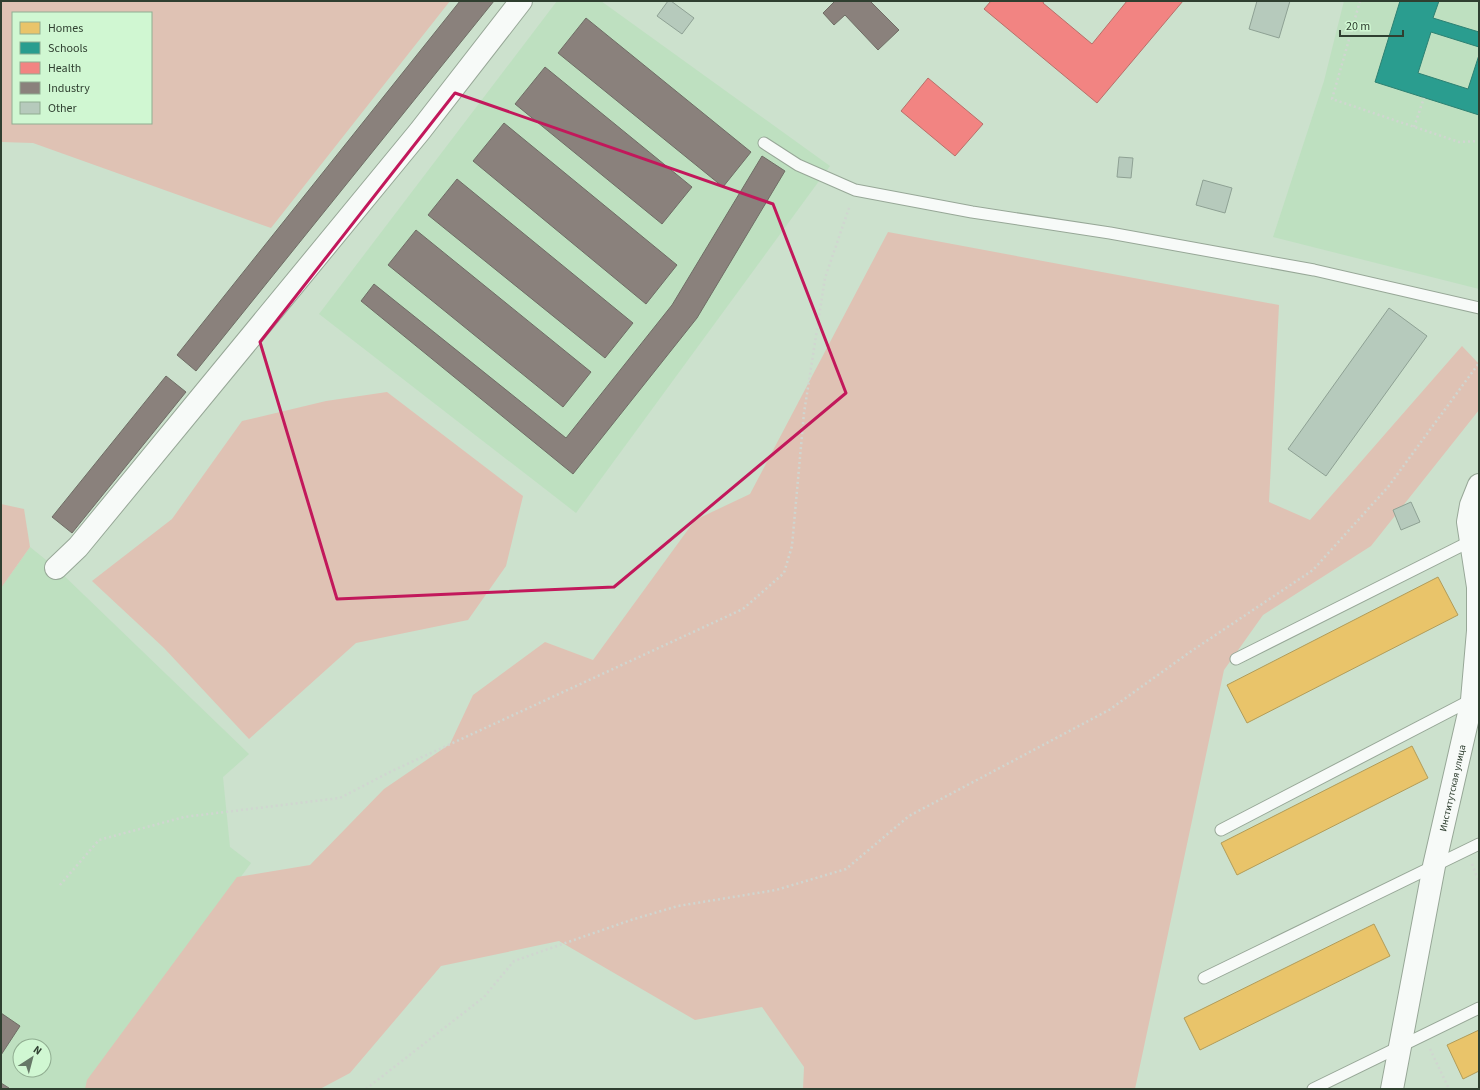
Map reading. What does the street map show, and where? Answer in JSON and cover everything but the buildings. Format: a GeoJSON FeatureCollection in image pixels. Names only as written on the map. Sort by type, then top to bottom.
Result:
{"type":"FeatureCollection","features":[{"type":"Feature","properties":{"kind":"street"},"geometry":{"type":"LineString","coordinates":[[56,568],[78,547],[312,264],[420,131],[521,1]]}},
{"type":"Feature","properties":{"kind":"street","name":"Институтская улица"},"geometry":{"type":"LineString","coordinates":[[1392,1089],[1434,866],[1475,698],[1478,587],[1475,539],[1468,522],[1471,505],[1479,485]]}},
{"type":"Feature","properties":{"kind":"lane"},"geometry":{"type":"LineString","coordinates":[[764,143],[798,165],[855,190],[972,212],[1103,232],[1306,269],[1479,308]]}},
{"type":"Feature","properties":{"kind":"lane"},"geometry":{"type":"LineString","coordinates":[[1236,660],[1475,539]]}},
{"type":"Feature","properties":{"kind":"lane"},"geometry":{"type":"LineString","coordinates":[[1221,830],[1475,698]]}},
{"type":"Feature","properties":{"kind":"lane"},"geometry":{"type":"LineString","coordinates":[[1204,978],[1479,844]]}},
{"type":"Feature","properties":{"kind":"lane"},"geometry":{"type":"LineString","coordinates":[[1313,1089],[1479,1008]]}},
{"type":"Feature","properties":{"kind":"path"},"geometry":{"type":"LineString","coordinates":[[1360,1],[1332,99],[1459,142],[1479,141]]}},
{"type":"Feature","properties":{"kind":"path"},"geometry":{"type":"LineString","coordinates":[[1414,127],[1424,98]]}},
{"type":"Feature","properties":{"kind":"path"},"geometry":{"type":"LineString","coordinates":[[60,884],[99,840],[184,816],[340,798],[392,771],[744,609],[784,573],[792,546],[804,413],[825,278],[855,190]]}},
{"type":"Feature","properties":{"kind":"path"},"geometry":{"type":"LineString","coordinates":[[366,1089],[484,997],[514,961],[631,920],[678,906],[776,890],[846,869],[909,816],[1109,710],[1190,652],[1313,570],[1388,487],[1479,363]]}},
{"type":"Feature","properties":{"kind":"path"},"geometry":{"type":"LineString","coordinates":[[1424,1035],[1449,1089]]}},
{"type":"Feature","properties":{"kind":"highlighted area"},"geometry":{"type":"Polygon","coordinates":[[[455,93],[773,204],[846,393],[614,587],[337,599],[260,342],[455,93]]]}},
{"type":"Feature","properties":{"kind":"shaded area"},"geometry":{"type":"Polygon","coordinates":[[[1,1],[450,1],[271,228],[33,143],[1,142],[1,1]]]}},
{"type":"Feature","properties":{"kind":"shaded area"},"geometry":{"type":"Polygon","coordinates":[[[557,1],[601,1],[830,166],[576,513],[319,314],[557,1]]]}},
{"type":"Feature","properties":{"kind":"shaded area"},"geometry":{"type":"Polygon","coordinates":[[[1344,1],[1479,1],[1479,289],[1273,237],[1324,81],[1344,1]]]}},
{"type":"Feature","properties":{"kind":"shaded area"},"geometry":{"type":"Polygon","coordinates":[[[888,232],[1279,305],[1269,502],[1310,520],[1462,346],[1479,364],[1479,410],[1371,546],[1263,615],[1224,670],[1135,1089],[803,1089],[804,1067],[762,1007],[695,1020],[559,941],[441,966],[350,1073],[320,1089],[85,1089],[87,1080],[237,877],[310,865],[384,789],[450,744],[473,695],[545,642],[593,660],[695,520],[750,494],[888,232]]]}},
{"type":"Feature","properties":{"kind":"shaded area"},"geometry":{"type":"Polygon","coordinates":[[[387,392],[523,496],[506,566],[468,620],[356,643],[249,739],[164,648],[92,581],[172,519],[242,421],[326,401],[387,392]]]}},
{"type":"Feature","properties":{"kind":"shaded area"},"geometry":{"type":"Polygon","coordinates":[[[1,504],[24,509],[30,547],[1,588],[1,504]]]}},
{"type":"Feature","properties":{"kind":"shaded area"},"geometry":{"type":"Polygon","coordinates":[[[30,547],[56,568],[249,754],[223,777],[230,847],[251,863],[88,1085],[87,1089],[1,1089],[1,588],[30,547]]]}}]}
